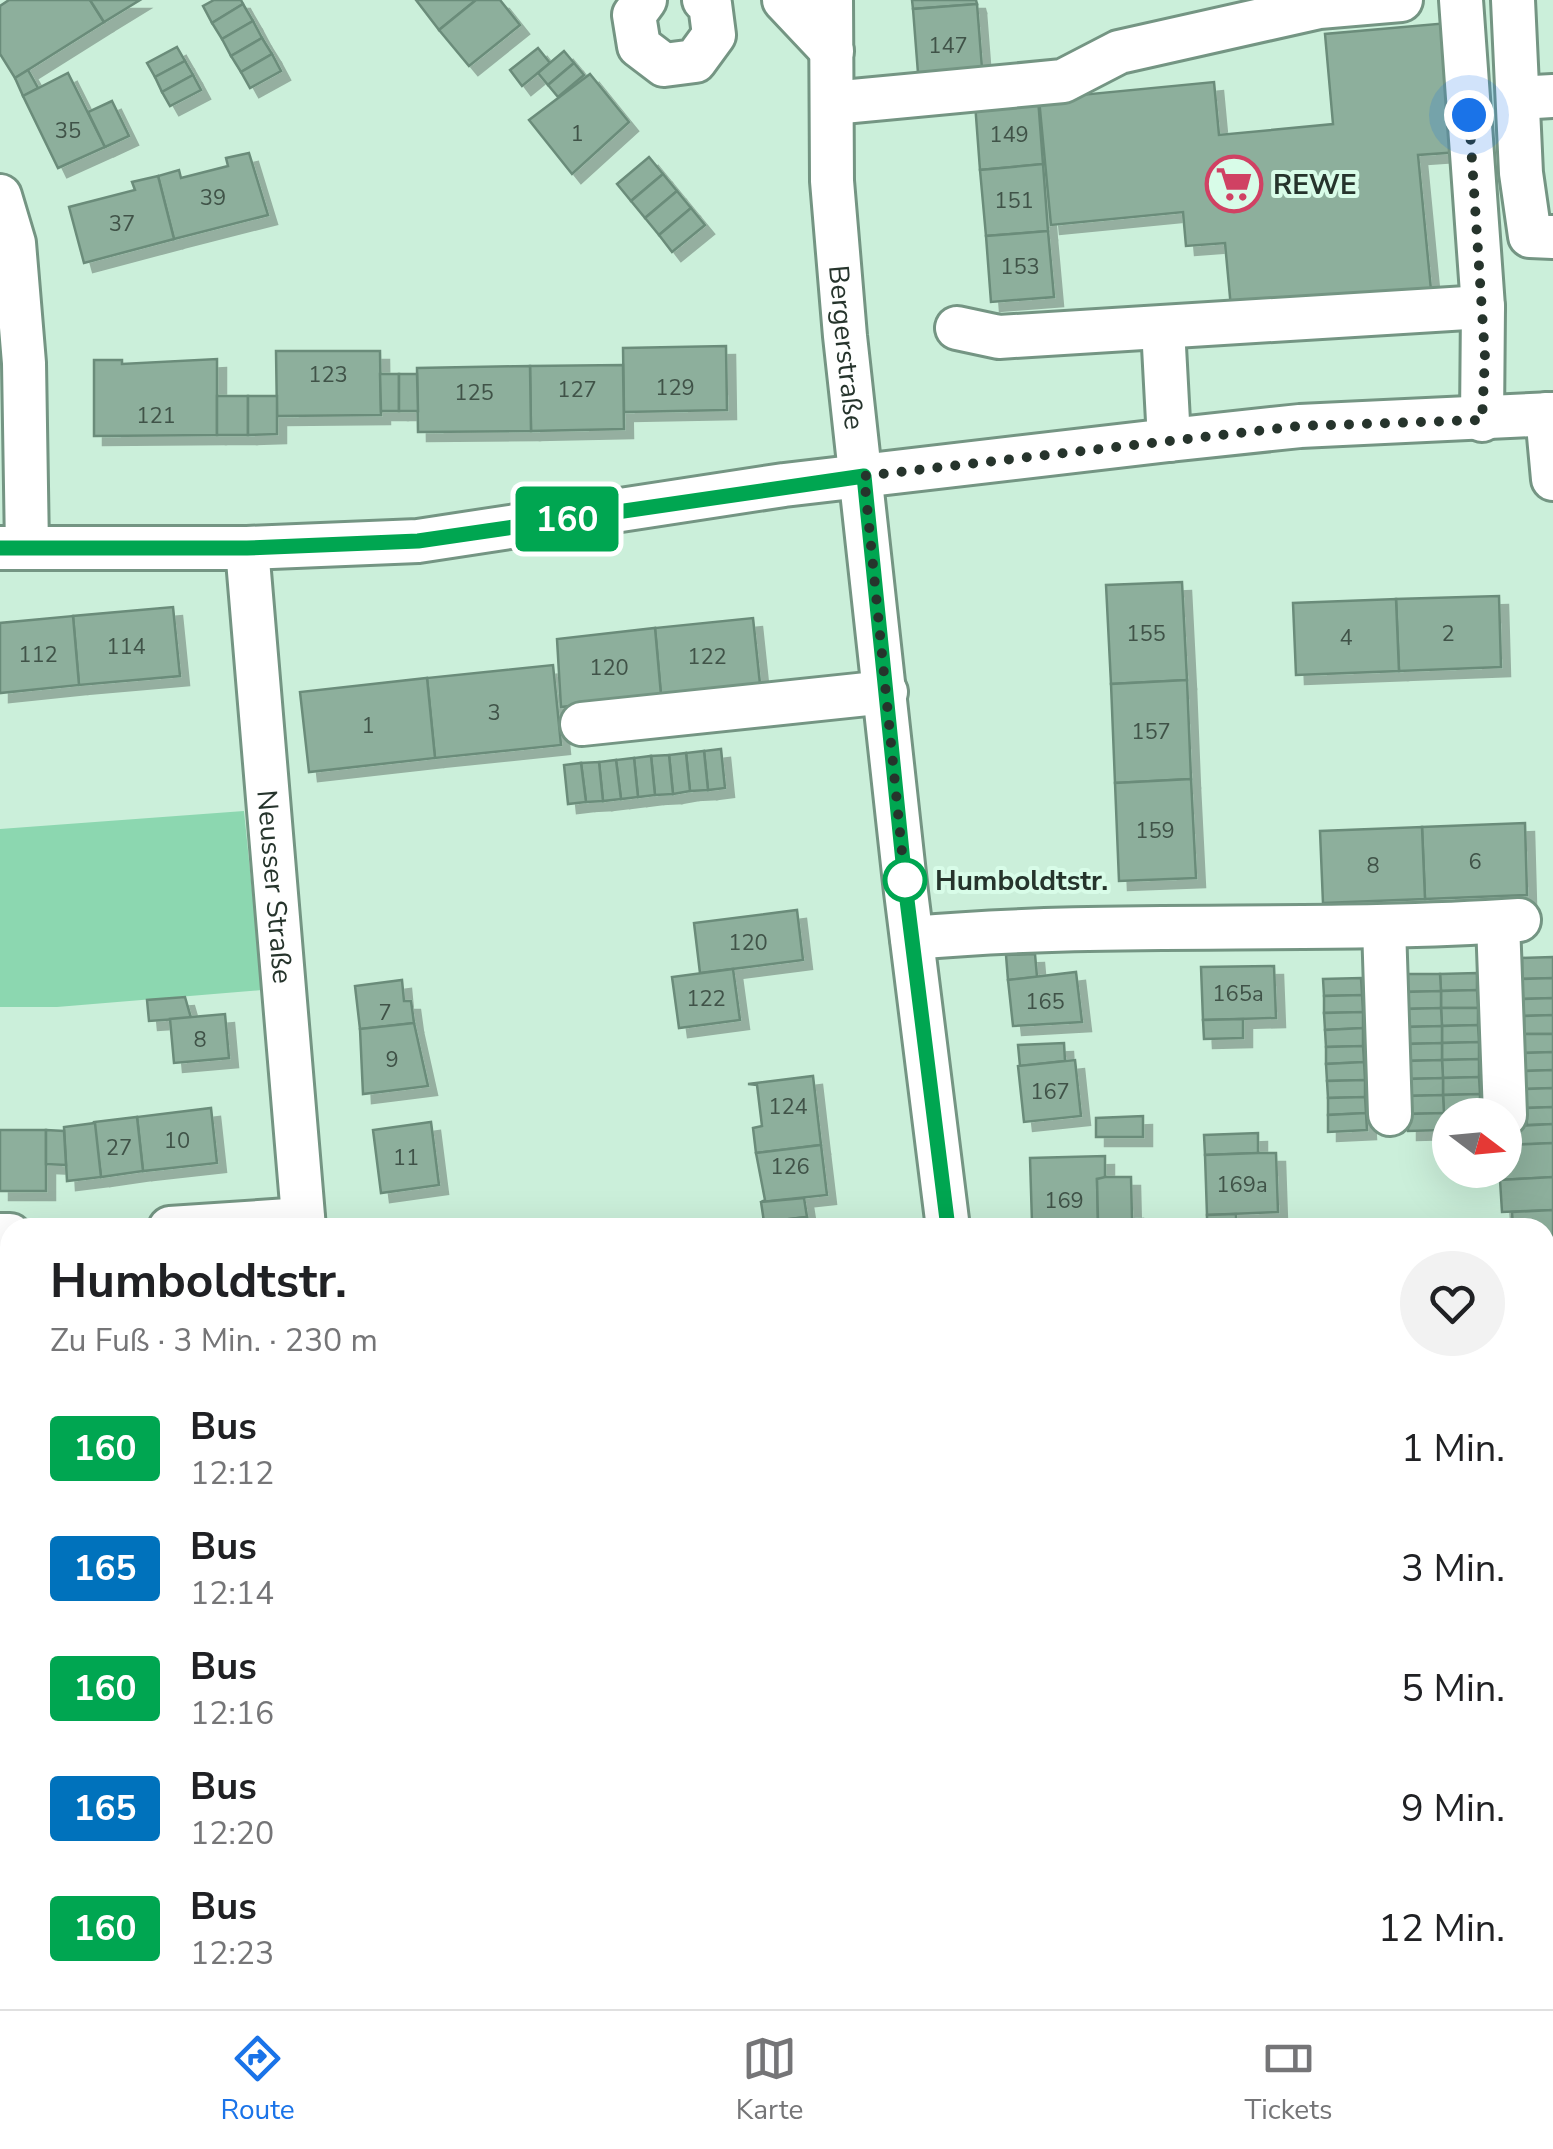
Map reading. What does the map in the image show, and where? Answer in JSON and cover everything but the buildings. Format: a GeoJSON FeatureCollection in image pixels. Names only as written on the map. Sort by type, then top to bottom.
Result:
{"type":"FeatureCollection","features":[{"type":"Feature","properties":{"kind":"street"},"geometry":{"type":"LineString","coordinates":[[632,5],[638,46],[664,65],[696,61],[714,35],[710,4],[704,0]]}},
{"type":"Feature","properties":{"kind":"street"},"geometry":{"type":"LineString","coordinates":[[784,0],[832,51]]}},
{"type":"Feature","properties":{"kind":"street","name":"Bergerstraße"},"geometry":{"type":"LineString","coordinates":[[832,0],[832,182],[912,938],[947,1218]]}},
{"type":"Feature","properties":{"kind":"street"},"geometry":{"type":"LineString","coordinates":[[832,104],[1064,81],[1119,52],[1319,7],[1401,0]]}},
{"type":"Feature","properties":{"kind":"street"},"geometry":{"type":"LineString","coordinates":[[1461,0],[1483,307],[1482,420]]}},
{"type":"Feature","properties":{"kind":"street"},"geometry":{"type":"LineString","coordinates":[[1512,0],[1535,97],[1521,173],[1530,236],[1553,237]]}},
{"type":"Feature","properties":{"kind":"street"},"geometry":{"type":"LineString","coordinates":[[0,196],[14,242],[24,363],[14,548],[247,548],[418,541],[864,476],[1169,440],[1300,426],[1550,414],[1553,479]]}},
{"type":"Feature","properties":{"kind":"street"},"geometry":{"type":"LineString","coordinates":[[957,328],[999,337],[1483,307]]}},
{"type":"Feature","properties":{"kind":"street"},"geometry":{"type":"LineString","coordinates":[[1163,328],[1169,440]]}},
{"type":"Feature","properties":{"kind":"street","name":"Neusser Straße"},"geometry":{"type":"LineString","coordinates":[[247,548],[303,1218]]}},
{"type":"Feature","properties":{"kind":"street"},"geometry":{"type":"LineString","coordinates":[[582,724],[886,692]]}},
{"type":"Feature","properties":{"kind":"street"},"geometry":{"type":"LineString","coordinates":[[912,938],[1235,924],[1384,926],[1509,921],[1505,1098]]}},
{"type":"Feature","properties":{"kind":"street"},"geometry":{"type":"LineString","coordinates":[[1384,926],[1390,1114]]}},
{"type":"Feature","properties":{"kind":"green space"},"geometry":{"type":"Polygon","coordinates":[[[244,811],[262,990],[57,1007],[0,1007],[0,829],[244,811]]]}},
{"type":"Feature","properties":{"kind":"bus line","name":"160"},"geometry":{"type":"LineString","coordinates":[[0,548],[247,548],[418,541],[864,476],[906,892],[947,1218]]}},
{"type":"Feature","properties":{"kind":"place","name":"REWE"},"geometry":{"type":"Point","coordinates":[1234,184]}},
{"type":"Feature","properties":{"kind":"place","name":"Humboldtstr."},"geometry":{"type":"Point","coordinates":[905,880]}},
{"type":"Feature","properties":{"kind":"route"},"geometry":{"type":"LineString","coordinates":[[905,880],[906,892],[864,476],[1300,426],[1482,420],[1485,357],[1469,115]]}}]}
